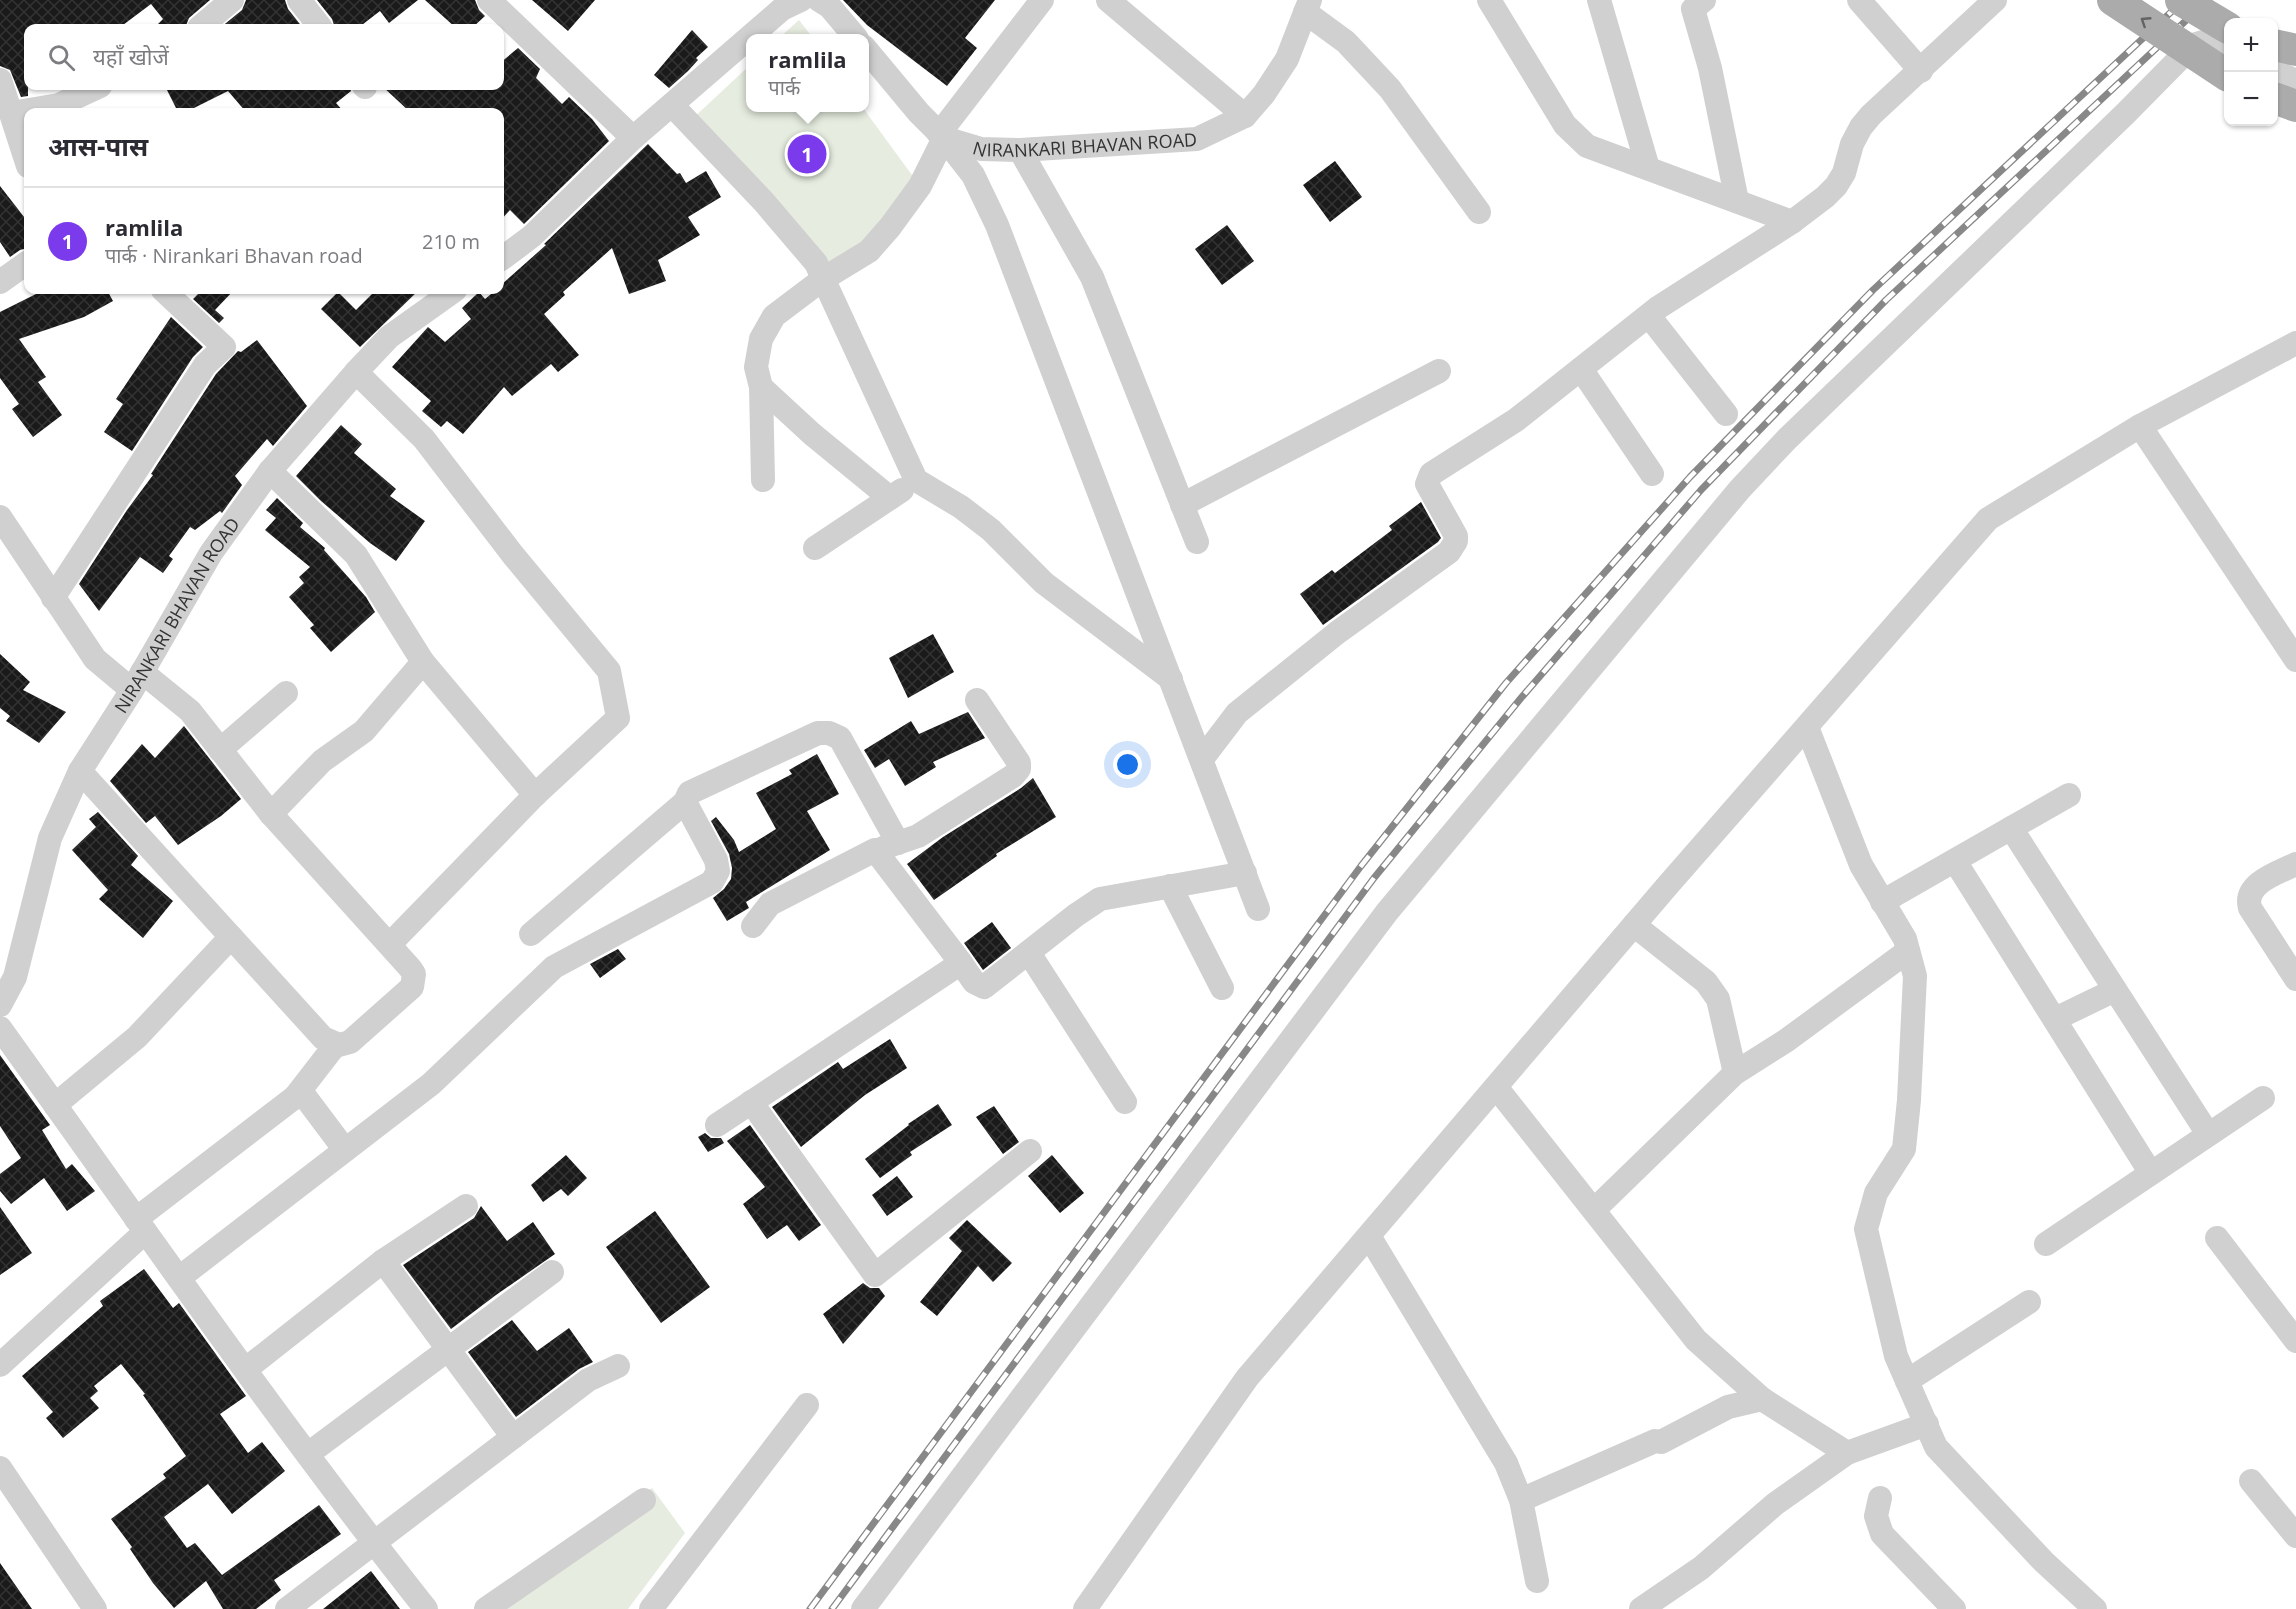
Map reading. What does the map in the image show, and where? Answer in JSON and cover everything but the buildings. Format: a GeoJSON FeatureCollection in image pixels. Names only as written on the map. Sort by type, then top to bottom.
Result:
{"type":"FeatureCollection","features":[{"type":"Feature","properties":{"kind":"main road"},"geometry":{"type":"LineString","coordinates":[[2112,0],[2224,73]]}},
{"type":"Feature","properties":{"kind":"main road"},"geometry":{"type":"LineString","coordinates":[[2181,0],[2224,25]]}},
{"type":"Feature","properties":{"kind":"main road"},"geometry":{"type":"LineString","coordinates":[[2278,46],[2296,50]]}},
{"type":"Feature","properties":{"kind":"main road"},"geometry":{"type":"LineString","coordinates":[[2278,99],[2296,106]]}},
{"type":"Feature","properties":{"kind":"street"},"geometry":{"type":"LineString","coordinates":[[204,24],[232,0]]}},
{"type":"Feature","properties":{"kind":"street"},"geometry":{"type":"LineString","coordinates":[[299,0],[318,24]]}},
{"type":"Feature","properties":{"kind":"street"},"geometry":{"type":"LineString","coordinates":[[753,34],[782,9],[801,0]]}},
{"type":"Feature","properties":{"kind":"street"},"geometry":{"type":"LineString","coordinates":[[819,0],[830,7],[853,34]]}},
{"type":"Feature","properties":{"kind":"street"},"geometry":{"type":"LineString","coordinates":[[762,480],[761,387],[756,367],[761,339],[774,316],[823,279],[869,251],[890,227],[920,186],[942,136],[1042,0]]}},
{"type":"Feature","properties":{"kind":"street"},"geometry":{"type":"LineString","coordinates":[[1108,0],[1245,116]]}},
{"type":"Feature","properties":{"kind":"street"},"geometry":{"type":"LineString","coordinates":[[1489,0],[1565,125],[1587,146],[1792,222]]}},
{"type":"Feature","properties":{"kind":"street"},"geometry":{"type":"LineString","coordinates":[[1599,0],[1648,168]]}},
{"type":"Feature","properties":{"kind":"street"},"geometry":{"type":"LineString","coordinates":[[1859,0],[1921,71]]}},
{"type":"Feature","properties":{"kind":"street"},"geometry":{"type":"LineString","coordinates":[[1202,759],[1237,713],[1338,632],[1449,552],[1456,541],[1456,536],[1427,484],[1431,474],[1516,420],[1649,316],[1792,222],[1825,197],[1844,173],[1852,144],[1871,115],[1995,0]]}},
{"type":"Feature","properties":{"kind":"street"},"geometry":{"type":"LineString","coordinates":[[496,2],[633,138]]}},
{"type":"Feature","properties":{"kind":"street"},"geometry":{"type":"LineString","coordinates":[[1696,3],[1737,201]]}},
{"type":"Feature","properties":{"kind":"street"},"geometry":{"type":"LineString","coordinates":[[1308,6],[1390,89],[1479,212]]}},
{"type":"Feature","properties":{"kind":"street","name":"NIRANKARI BHAVAN ROAD"},"geometry":{"type":"LineString","coordinates":[[869,53],[919,114],[942,136],[981,149],[1020,150],[1197,139],[1245,116],[1264,94],[1287,59],[1308,6]]}},
{"type":"Feature","properties":{"kind":"street"},"geometry":{"type":"LineString","coordinates":[[504,257],[532,236],[633,138],[746,40]]}},
{"type":"Feature","properties":{"kind":"street"},"geometry":{"type":"LineString","coordinates":[[863,1609],[1387,912],[1762,464],[2125,114],[2193,45],[2203,42],[2224,50]]}},
{"type":"Feature","properties":{"kind":"street"},"geometry":{"type":"LineString","coordinates":[[2276,72],[2296,81]]}},
{"type":"Feature","properties":{"kind":"street"},"geometry":{"type":"LineString","coordinates":[[0,80],[24,154]]}},
{"type":"Feature","properties":{"kind":"street"},"geometry":{"type":"LineString","coordinates":[[41,108],[59,105],[91,90]]}},
{"type":"Feature","properties":{"kind":"street"},"geometry":{"type":"LineString","coordinates":[[672,105],[764,202],[816,263],[916,480],[961,507],[991,530],[1044,583],[1171,679]]}},
{"type":"Feature","properties":{"kind":"street"},"geometry":{"type":"LineString","coordinates":[[11,113],[24,111]]}},
{"type":"Feature","properties":{"kind":"street"},"geometry":{"type":"LineString","coordinates":[[942,136],[973,175],[997,225],[1258,909]]}},
{"type":"Feature","properties":{"kind":"street"},"geometry":{"type":"LineString","coordinates":[[1020,150],[1092,277],[1197,542]]}},
{"type":"Feature","properties":{"kind":"street"},"geometry":{"type":"LineString","coordinates":[[0,282],[24,265]]}},
{"type":"Feature","properties":{"kind":"street"},"geometry":{"type":"LineString","coordinates":[[53,598],[205,365],[224,346],[167,294]]}},
{"type":"Feature","properties":{"kind":"street","name":"NIRANKARI BHAVAN ROAD"},"geometry":{"type":"LineString","coordinates":[[0,1005],[15,976],[50,838],[80,771],[137,681],[210,553],[270,471],[356,372],[389,337],[449,294]]}},
{"type":"Feature","properties":{"kind":"street"},"geometry":{"type":"LineString","coordinates":[[1649,316],[1726,414]]}},
{"type":"Feature","properties":{"kind":"street"},"geometry":{"type":"LineString","coordinates":[[1085,1609],[1247,1378],[1634,925],[1988,519],[2140,426],[2296,342]]}},
{"type":"Feature","properties":{"kind":"street"},"geometry":{"type":"LineString","coordinates":[[1581,369],[1652,474]]}},
{"type":"Feature","properties":{"kind":"street"},"geometry":{"type":"LineString","coordinates":[[1182,505],[1439,371]]}},
{"type":"Feature","properties":{"kind":"street"},"geometry":{"type":"LineString","coordinates":[[356,372],[424,439],[513,555],[609,671],[618,718],[535,795],[390,944]]}},
{"type":"Feature","properties":{"kind":"street"},"geometry":{"type":"LineString","coordinates":[[761,387],[812,434],[890,498]]}},
{"type":"Feature","properties":{"kind":"street"},"geometry":{"type":"LineString","coordinates":[[2140,426],[2296,660]]}},
{"type":"Feature","properties":{"kind":"street"},"geometry":{"type":"LineString","coordinates":[[270,471],[356,555],[423,662],[535,795]]}},
{"type":"Feature","properties":{"kind":"street"},"geometry":{"type":"LineString","coordinates":[[815,548],[916,480]]}},
{"type":"Feature","properties":{"kind":"street"},"geometry":{"type":"LineString","coordinates":[[0,517],[95,658],[190,711],[271,814],[390,944],[414,974],[412,987],[350,1042],[336,1044],[323,1038],[80,771]]}},
{"type":"Feature","properties":{"kind":"street"},"geometry":{"type":"LineString","coordinates":[[271,814],[322,761],[364,731],[423,662]]}},
{"type":"Feature","properties":{"kind":"street"},"geometry":{"type":"LineString","coordinates":[[220,750],[286,693]]}},
{"type":"Feature","properties":{"kind":"street"},"geometry":{"type":"LineString","coordinates":[[753,926],[770,904],[875,850],[918,836],[1014,776],[1019,769],[1019,763],[977,700]]}},
{"type":"Feature","properties":{"kind":"street"},"geometry":{"type":"LineString","coordinates":[[1807,727],[1861,865],[1905,939],[1915,976],[1909,1100],[1904,1149],[1876,1193],[1866,1229],[1896,1356],[1936,1447],[2044,1562],[2095,1609]]}},
{"type":"Feature","properties":{"kind":"street"},"geometry":{"type":"LineString","coordinates":[[531,934],[685,802],[689,793],[818,733],[829,733],[840,738],[898,843]]}},
{"type":"Feature","properties":{"kind":"street"},"geometry":{"type":"LineString","coordinates":[[1882,902],[2069,795]]}},
{"type":"Feature","properties":{"kind":"street"},"geometry":{"type":"LineString","coordinates":[[179,1278],[430,1084],[554,967],[712,882],[718,871],[716,860],[685,802]]}},
{"type":"Feature","properties":{"kind":"street"},"geometry":{"type":"LineString","coordinates":[[2011,828],[2208,1134]]}},
{"type":"Feature","properties":{"kind":"street"},"geometry":{"type":"LineString","coordinates":[[875,850],[974,982],[984,987],[1100,899],[1245,873]]}},
{"type":"Feature","properties":{"kind":"street"},"geometry":{"type":"LineString","coordinates":[[1955,861],[2150,1172]]}},
{"type":"Feature","properties":{"kind":"street"},"geometry":{"type":"LineString","coordinates":[[2296,864],[2258,884],[2249,894],[2248,900],[2250,908],[2296,979]]}},
{"type":"Feature","properties":{"kind":"street"},"geometry":{"type":"LineString","coordinates":[[1170,886],[1222,988]]}},
{"type":"Feature","properties":{"kind":"street"},"geometry":{"type":"LineString","coordinates":[[1634,925],[1706,982],[1718,999],[1735,1073]]}},
{"type":"Feature","properties":{"kind":"street"},"geometry":{"type":"LineString","coordinates":[[55,1105],[137,1036],[231,937]]}},
{"type":"Feature","properties":{"kind":"street"},"geometry":{"type":"LineString","coordinates":[[1594,1210],[1735,1073],[1787,1040],[1908,951]]}},
{"type":"Feature","properties":{"kind":"street"},"geometry":{"type":"LineString","coordinates":[[1029,953],[1125,1102]]}},
{"type":"Feature","properties":{"kind":"street"},"geometry":{"type":"LineString","coordinates":[[717,1125],[961,963]]}},
{"type":"Feature","properties":{"kind":"street"},"geometry":{"type":"LineString","coordinates":[[2055,1019],[2115,990]]}},
{"type":"Feature","properties":{"kind":"street"},"geometry":{"type":"LineString","coordinates":[[0,1028],[308,1454],[426,1609]]}},
{"type":"Feature","properties":{"kind":"street"},"geometry":{"type":"LineString","coordinates":[[0,1365],[141,1225],[295,1097],[336,1044]]}},
{"type":"Feature","properties":{"kind":"street"},"geometry":{"type":"LineString","coordinates":[[1496,1088],[1696,1340],[1762,1399],[1847,1453]]}},
{"type":"Feature","properties":{"kind":"street"},"geometry":{"type":"LineString","coordinates":[[295,1097],[306,1098],[345,1150]]}},
{"type":"Feature","properties":{"kind":"street"},"geometry":{"type":"LineString","coordinates":[[2046,1244],[2263,1098]]}},
{"type":"Feature","properties":{"kind":"street"},"geometry":{"type":"LineString","coordinates":[[751,1102],[875,1275],[1030,1151]]}},
{"type":"Feature","properties":{"kind":"street"},"geometry":{"type":"LineString","coordinates":[[246,1369],[384,1262],[466,1206]]}},
{"type":"Feature","properties":{"kind":"street"},"geometry":{"type":"LineString","coordinates":[[1369,1236],[1506,1463],[1521,1500],[1537,1581]]}},
{"type":"Feature","properties":{"kind":"street"},"geometry":{"type":"LineString","coordinates":[[2217,1238],[2296,1341]]}},
{"type":"Feature","properties":{"kind":"street"},"geometry":{"type":"LineString","coordinates":[[384,1262],[513,1437]]}},
{"type":"Feature","properties":{"kind":"street"},"geometry":{"type":"LineString","coordinates":[[308,1454],[552,1272]]}},
{"type":"Feature","properties":{"kind":"street"},"geometry":{"type":"LineString","coordinates":[[1907,1381],[2029,1302]]}},
{"type":"Feature","properties":{"kind":"street"},"geometry":{"type":"LineString","coordinates":[[287,1609],[588,1380],[618,1366]]}},
{"type":"Feature","properties":{"kind":"street"},"geometry":{"type":"LineString","coordinates":[[1521,1500],[1655,1441],[1661,1442],[1728,1407],[1762,1399]]}},
{"type":"Feature","properties":{"kind":"street"},"geometry":{"type":"LineString","coordinates":[[651,1609],[807,1405]]}},
{"type":"Feature","properties":{"kind":"street"},"geometry":{"type":"LineString","coordinates":[[1641,1609],[1701,1568],[1774,1504],[1847,1453],[1927,1425]]}},
{"type":"Feature","properties":{"kind":"street"},"geometry":{"type":"LineString","coordinates":[[0,1468],[92,1608]]}},
{"type":"Feature","properties":{"kind":"street"},"geometry":{"type":"LineString","coordinates":[[2251,1481],[2296,1536]]}},
{"type":"Feature","properties":{"kind":"street"},"geometry":{"type":"LineString","coordinates":[[1880,1498],[1876,1516],[1882,1534],[1954,1609]]}},
{"type":"Feature","properties":{"kind":"street"},"geometry":{"type":"LineString","coordinates":[[486,1609],[644,1500]]}},
{"type":"Feature","properties":{"kind":"shaded area"},"geometry":{"type":"Polygon","coordinates":[[[799,20],[810,34],[783,34],[799,20]]]}},
{"type":"Feature","properties":{"kind":"shaded area"},"geometry":{"type":"Polygon","coordinates":[[[746,69],[746,112],[866,112],[920,186],[823,279],[689,122],[746,69]]]}},
{"type":"Feature","properties":{"kind":"shaded area"},"geometry":{"type":"Polygon","coordinates":[[[652,1488],[685,1533],[628,1609],[488,1609],[652,1488]]]}},
{"type":"Feature","properties":{"kind":"railway"},"geometry":{"type":"LineString","coordinates":[[810,1609],[1361,866],[1506,683],[1690,477],[1873,290],[2184,0]]}},
{"type":"Feature","properties":{"kind":"railway"},"geometry":{"type":"LineString","coordinates":[[832,1609],[1374,878],[1521,698],[1701,490],[1886,300],[2208,0]]}},
{"type":"Feature","properties":{"kind":"place","name":"ramlila"},"geometry":{"type":"Point","coordinates":[807,154]}}]}
